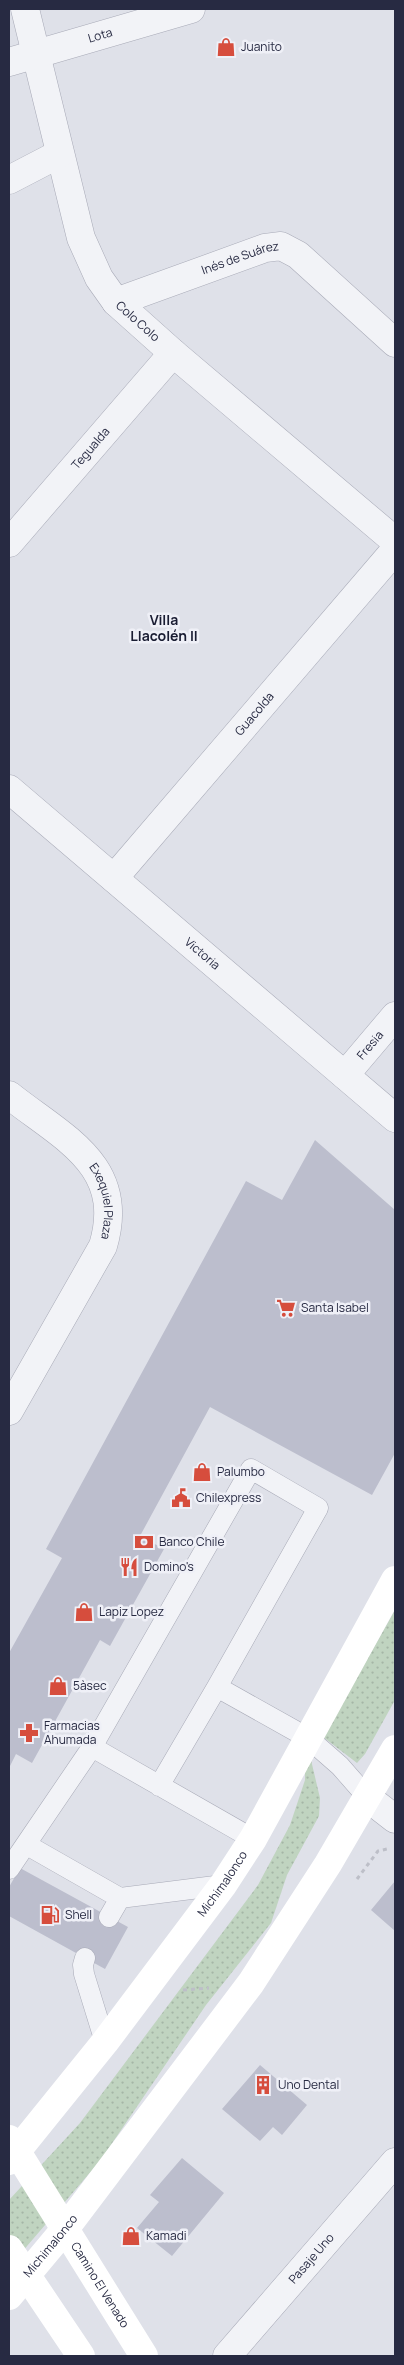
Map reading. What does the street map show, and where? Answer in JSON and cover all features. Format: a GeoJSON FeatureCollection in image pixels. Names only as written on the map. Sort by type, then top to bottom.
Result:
{"type":"FeatureCollection","features":[{"type":"Feature","properties":{"kind":"main road","name":"Michimalonco"},"geometry":{"type":"LineString","coordinates":[[11,2151],[105,2042],[223,1885],[253,1839],[395,1580]]}},
{"type":"Feature","properties":{"kind":"main road","name":"Michimalonco"},"geometry":{"type":"LineString","coordinates":[[9,2296],[65,2229],[251,1983],[328,1864],[395,1749]]}},
{"type":"Feature","properties":{"kind":"main road","name":"Camino El Venado"},"geometry":{"type":"LineString","coordinates":[[11,2151],[65,2229],[144,2356]]}},
{"type":"Feature","properties":{"kind":"main road"},"geometry":{"type":"LineString","coordinates":[[9,2249],[81,2356]]}},
{"type":"Feature","properties":{"kind":"street","name":"Colo Colo"},"geometry":{"type":"LineString","coordinates":[[25,9],[59,154],[89,258],[116,302],[173,353],[395,541]]}},
{"type":"Feature","properties":{"kind":"street","name":"Lota"},"geometry":{"type":"LineString","coordinates":[[9,62],[191,9]]}},
{"type":"Feature","properties":{"kind":"street"},"geometry":{"type":"LineString","coordinates":[[9,180],[59,154]]}},
{"type":"Feature","properties":{"kind":"street","name":"Inés de Suárez"},"geometry":{"type":"LineString","coordinates":[[116,302],[265,248],[281,246],[298,255],[395,343]]}},
{"type":"Feature","properties":{"kind":"street","name":"Tegualda"},"geometry":{"type":"LineString","coordinates":[[9,543],[173,353]]}},
{"type":"Feature","properties":{"kind":"street","name":"Guacolda"},"geometry":{"type":"LineString","coordinates":[[114,878],[395,550]]}},
{"type":"Feature","properties":{"kind":"street","name":"Victoria"},"geometry":{"type":"LineString","coordinates":[[9,789],[395,1118]]}},
{"type":"Feature","properties":{"kind":"street","name":"Fresia"},"geometry":{"type":"LineString","coordinates":[[345,1075],[395,1016]]}},
{"type":"Feature","properties":{"kind":"street","name":"Exequiel Plaza"},"geometry":{"type":"LineString","coordinates":[[9,1095],[81,1151],[94,1166],[103,1182],[110,1216],[103,1246],[9,1412]]}},
{"type":"Feature","properties":{"kind":"street"},"geometry":{"type":"LineString","coordinates":[[368,1798],[395,1819]]}},
{"type":"Feature","properties":{"kind":"street","name":"Pasaje Uno"},"geometry":{"type":"LineString","coordinates":[[227,2356],[395,2162]]}},
{"type":"Feature","properties":{"kind":"lane"},"geometry":{"type":"LineString","coordinates":[[9,1869],[92,1747],[251,1469],[318,1508],[159,1786]]}},
{"type":"Feature","properties":{"kind":"lane"},"geometry":{"type":"LineString","coordinates":[[217,1687],[308,1738],[340,1766],[368,1798]]}},
{"type":"Feature","properties":{"kind":"lane"},"geometry":{"type":"LineString","coordinates":[[92,1747],[253,1839]]}},
{"type":"Feature","properties":{"kind":"lane"},"geometry":{"type":"LineString","coordinates":[[27,1845],[120,1898],[223,1885]]}},
{"type":"Feature","properties":{"kind":"lane"},"geometry":{"type":"LineString","coordinates":[[109,1917],[120,1898]]}},
{"type":"Feature","properties":{"kind":"lane"},"geometry":{"type":"LineString","coordinates":[[85,1958],[84,1974],[105,2042]]}},
{"type":"Feature","properties":{"kind":"green space"},"geometry":{"type":"Polygon","coordinates":[[[395,1610],[395,1700],[365,1754],[357,1763],[323,1737],[395,1610]]]}},
{"type":"Feature","properties":{"kind":"green space"},"geometry":{"type":"Polygon","coordinates":[[[311,1760],[320,1798],[319,1816],[287,1875],[271,1923],[206,2005],[100,2161],[9,2267],[9,2200],[80,2123],[258,1885],[290,1825],[305,1780],[305,1771],[311,1760]]]}},
{"type":"Feature","properties":{"kind":"building","name":"Santa Isabel"},"geometry":{"type":"Polygon","coordinates":[[[315,1140],[395,1210],[395,1453],[372,1495],[210,1407],[140,1536],[164,1549],[110,1646],[100,1640],[32,1763],[16,1754],[9,1768],[9,1653],[62,1558],[46,1549],[246,1181],[282,1200],[315,1140]]]}},
{"type":"Feature","properties":{"kind":"building"},"geometry":{"type":"Polygon","coordinates":[[[20,1868],[128,1927],[105,1969],[9,1916],[9,1887],[20,1868]]]}},
{"type":"Feature","properties":{"kind":"building"},"geometry":{"type":"Polygon","coordinates":[[[395,1881],[395,1931],[371,1910],[395,1881]]]}},
{"type":"Feature","properties":{"kind":"building","name":"Uno Dental"},"geometry":{"type":"Polygon","coordinates":[[[260,2065],[307,2105],[282,2135],[273,2127],[260,2141],[222,2109],[260,2065]]]}},
{"type":"Feature","properties":{"kind":"building"},"geometry":{"type":"Polygon","coordinates":[[[182,2158],[224,2193],[172,2256],[137,2228],[159,2202],[150,2195],[182,2158]]]}},
{"type":"Feature","properties":{"kind":"place","name":"Juanito"},"geometry":{"type":"Point","coordinates":[226,47]}},
{"type":"Feature","properties":{"kind":"place","name":"Santa Isabel"},"geometry":{"type":"Point","coordinates":[286,1308]}},
{"type":"Feature","properties":{"kind":"place","name":"Palumbo"},"geometry":{"type":"Point","coordinates":[202,1472]}},
{"type":"Feature","properties":{"kind":"place","name":"Chilexpress"},"geometry":{"type":"Point","coordinates":[181,1498]}},
{"type":"Feature","properties":{"kind":"place","name":"Banco Chile"},"geometry":{"type":"Point","coordinates":[144,1542]}},
{"type":"Feature","properties":{"kind":"place","name":"Domino's"},"geometry":{"type":"Point","coordinates":[129,1567]}},
{"type":"Feature","properties":{"kind":"place","name":"Lapiz Lopez"},"geometry":{"type":"Point","coordinates":[84,1612]}},
{"type":"Feature","properties":{"kind":"place","name":"5àsec"},"geometry":{"type":"Point","coordinates":[58,1686]}},
{"type":"Feature","properties":{"kind":"place","name":"Farmacias Ahumada"},"geometry":{"type":"Point","coordinates":[29,1733]}},
{"type":"Feature","properties":{"kind":"place","name":"Shell"},"geometry":{"type":"Point","coordinates":[50,1915]}},
{"type":"Feature","properties":{"kind":"place","name":"Uno Dental"},"geometry":{"type":"Point","coordinates":[263,2085]}},
{"type":"Feature","properties":{"kind":"place","name":"Kamadi"},"geometry":{"type":"Point","coordinates":[131,2236]}},
{"type":"Feature","properties":{"kind":"district","name":"Villa Llacolén II"},"geometry":{"type":"Point","coordinates":[164,628]}}]}
